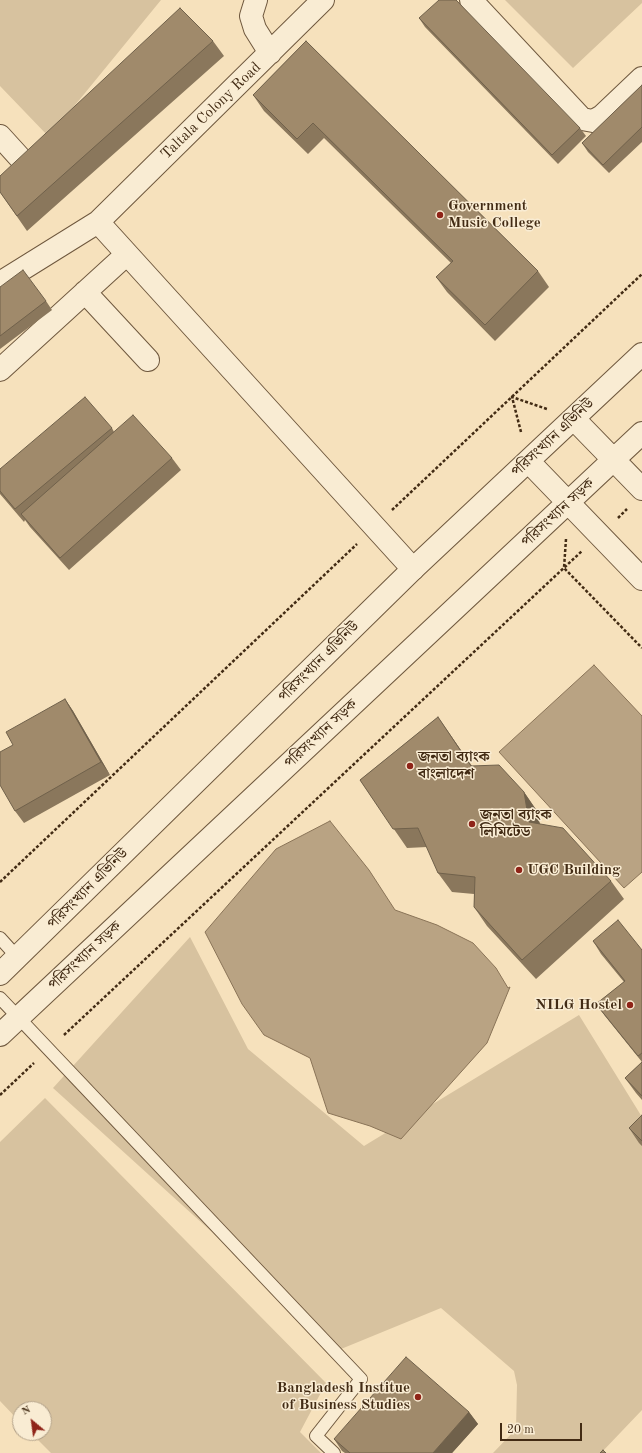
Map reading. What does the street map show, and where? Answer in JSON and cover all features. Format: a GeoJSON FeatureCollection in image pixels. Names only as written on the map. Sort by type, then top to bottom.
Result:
{"type":"FeatureCollection","features":[{"type":"Feature","properties":{"kind":"street"},"geometry":{"type":"LineString","coordinates":[[256,0],[251,16],[255,29],[270,53]]}},
{"type":"Feature","properties":{"kind":"street","name":"Taltala Colony Road"},"geometry":{"type":"LineString","coordinates":[[0,283],[98,222],[323,0]]}},
{"type":"Feature","properties":{"kind":"street"},"geometry":{"type":"LineString","coordinates":[[471,0],[582,119],[593,121],[602,116],[642,78]]}},
{"type":"Feature","properties":{"kind":"street"},"geometry":{"type":"LineString","coordinates":[[0,136],[40,181],[58,170]]}},
{"type":"Feature","properties":{"kind":"street"},"geometry":{"type":"LineString","coordinates":[[98,222],[413,569]]}},
{"type":"Feature","properties":{"kind":"street"},"geometry":{"type":"LineString","coordinates":[[0,370],[127,254]]}},
{"type":"Feature","properties":{"kind":"street"},"geometry":{"type":"LineString","coordinates":[[85,292],[148,360]]}},
{"type":"Feature","properties":{"kind":"street","name":"পরিসংখ্যান এভিনিউ"},"geometry":{"type":"LineString","coordinates":[[0,974],[413,569],[529,462],[642,354]]}},
{"type":"Feature","properties":{"kind":"street"},"geometry":{"type":"LineString","coordinates":[[574,419],[614,460],[637,497]]}},
{"type":"Feature","properties":{"kind":"street","name":"পরিসংখ্যান সড়ক"},"geometry":{"type":"LineString","coordinates":[[0,1035],[642,433]]}},
{"type":"Feature","properties":{"kind":"street"},"geometry":{"type":"LineString","coordinates":[[529,462],[642,579]]}},
{"type":"Feature","properties":{"kind":"lane"},"geometry":{"type":"LineString","coordinates":[[0,938],[18,958]]}},
{"type":"Feature","properties":{"kind":"lane"},"geometry":{"type":"LineString","coordinates":[[0,998],[18,1019],[361,1378],[316,1436],[334,1453]]}},
{"type":"Feature","properties":{"kind":"path"},"geometry":{"type":"LineString","coordinates":[[0,882],[642,274]]}},
{"type":"Feature","properties":{"kind":"path"},"geometry":{"type":"LineString","coordinates":[[512,397],[574,419]]}},
{"type":"Feature","properties":{"kind":"path"},"geometry":{"type":"LineString","coordinates":[[512,397],[529,462]]}},
{"type":"Feature","properties":{"kind":"path"},"geometry":{"type":"LineString","coordinates":[[0,1095],[564,568],[637,497]]}},
{"type":"Feature","properties":{"kind":"path"},"geometry":{"type":"LineString","coordinates":[[569,503],[564,568],[642,648]]}},
{"type":"Feature","properties":{"kind":"shaded area"},"geometry":{"type":"Polygon","coordinates":[[[0,0],[161,0],[49,137],[0,86],[0,0]]]}},
{"type":"Feature","properties":{"kind":"shaded area"},"geometry":{"type":"Polygon","coordinates":[[[505,0],[642,0],[642,3],[573,68],[505,0]]]}},
{"type":"Feature","properties":{"kind":"shaded area"},"geometry":{"type":"Polygon","coordinates":[[[594,665],[642,716],[642,872],[624,888],[499,752],[594,665]]]}},
{"type":"Feature","properties":{"kind":"shaded area"},"geometry":{"type":"Polygon","coordinates":[[[330,821],[369,870],[395,910],[437,925],[473,943],[496,968],[508,988],[510,987],[487,1043],[401,1139],[370,1126],[328,1113],[310,1058],[264,1035],[242,1004],[205,932],[276,849],[330,821]]]}},
{"type":"Feature","properties":{"kind":"shaded area"},"geometry":{"type":"Polygon","coordinates":[[[190,937],[248,1049],[364,1146],[579,1015],[642,1117],[642,1410],[601,1453],[493,1453],[516,1429],[517,1385],[514,1371],[441,1308],[341,1349],[53,1088],[190,937]]]}},
{"type":"Feature","properties":{"kind":"shaded area"},"geometry":{"type":"Polygon","coordinates":[[[45,1098],[326,1383],[300,1432],[321,1453],[51,1453],[39,1441],[52,1441],[52,1401],[12,1401],[12,1414],[0,1401],[0,1142],[45,1098]]]}},
{"type":"Feature","properties":{"kind":"building"},"geometry":{"type":"Polygon","coordinates":[[[439,0],[456,0],[580,128],[552,155],[419,18],[439,0]]]}},
{"type":"Feature","properties":{"kind":"building"},"geometry":{"type":"Polygon","coordinates":[[[180,8],[213,41],[17,216],[0,192],[0,176],[180,8]]]}},
{"type":"Feature","properties":{"kind":"building","name":"Government Music College"},"geometry":{"type":"Polygon","coordinates":[[[306,41],[538,271],[485,325],[436,277],[453,261],[313,123],[297,139],[253,95],[306,41]]]}},
{"type":"Feature","properties":{"kind":"building"},"geometry":{"type":"Polygon","coordinates":[[[642,85],[642,127],[603,165],[582,143],[642,85]]]}},
{"type":"Feature","properties":{"kind":"building"},"geometry":{"type":"Polygon","coordinates":[[[23,270],[46,301],[0,336],[0,287],[23,270]]]}},
{"type":"Feature","properties":{"kind":"building"},"geometry":{"type":"Polygon","coordinates":[[[85,397],[112,428],[15,509],[0,491],[0,469],[85,397]]]}},
{"type":"Feature","properties":{"kind":"building"},"geometry":{"type":"Polygon","coordinates":[[[133,415],[172,458],[60,558],[21,514],[133,415]]]}},
{"type":"Feature","properties":{"kind":"building"},"geometry":{"type":"Polygon","coordinates":[[[65,699],[101,762],[15,811],[0,785],[0,752],[13,745],[6,732],[65,699]]]}},
{"type":"Feature","properties":{"kind":"building","name":"UGC Building"},"geometry":{"type":"Polygon","coordinates":[[[438,717],[471,766],[499,765],[524,792],[529,822],[563,828],[611,881],[522,960],[474,907],[475,877],[438,873],[418,828],[393,829],[360,780],[438,717]]]}},
{"type":"Feature","properties":{"kind":"building","name":"NILG Hostel"},"geometry":{"type":"Polygon","coordinates":[[[618,920],[642,950],[642,1053],[638,1056],[596,1004],[625,981],[593,941],[618,920]]]}},
{"type":"Feature","properties":{"kind":"building"},"geometry":{"type":"Polygon","coordinates":[[[642,1062],[642,1096],[625,1078],[642,1062]]]}},
{"type":"Feature","properties":{"kind":"building"},"geometry":{"type":"Polygon","coordinates":[[[642,1115],[642,1141],[629,1128],[642,1115]]]}},
{"type":"Feature","properties":{"kind":"building","name":"Bangladesh Institue of Business Studies"},"geometry":{"type":"Polygon","coordinates":[[[406,1357],[469,1412],[433,1453],[350,1453],[334,1439],[406,1357]]]}},
{"type":"Feature","properties":{"kind":"place","name":"Government Music College"},"geometry":{"type":"Point","coordinates":[440,215]}},
{"type":"Feature","properties":{"kind":"place","name":"জনতা ব্যাংক বাংলাদেশ"},"geometry":{"type":"Point","coordinates":[410,766]}},
{"type":"Feature","properties":{"kind":"place","name":"জনতা ব্যাংক লিমিটেড"},"geometry":{"type":"Point","coordinates":[472,824]}},
{"type":"Feature","properties":{"kind":"place","name":"UGC Building"},"geometry":{"type":"Point","coordinates":[519,870]}},
{"type":"Feature","properties":{"kind":"place","name":"NILG Hostel"},"geometry":{"type":"Point","coordinates":[630,1005]}},
{"type":"Feature","properties":{"kind":"place","name":"Bangladesh Institue of Business Studies"},"geometry":{"type":"Point","coordinates":[418,1397]}}]}
